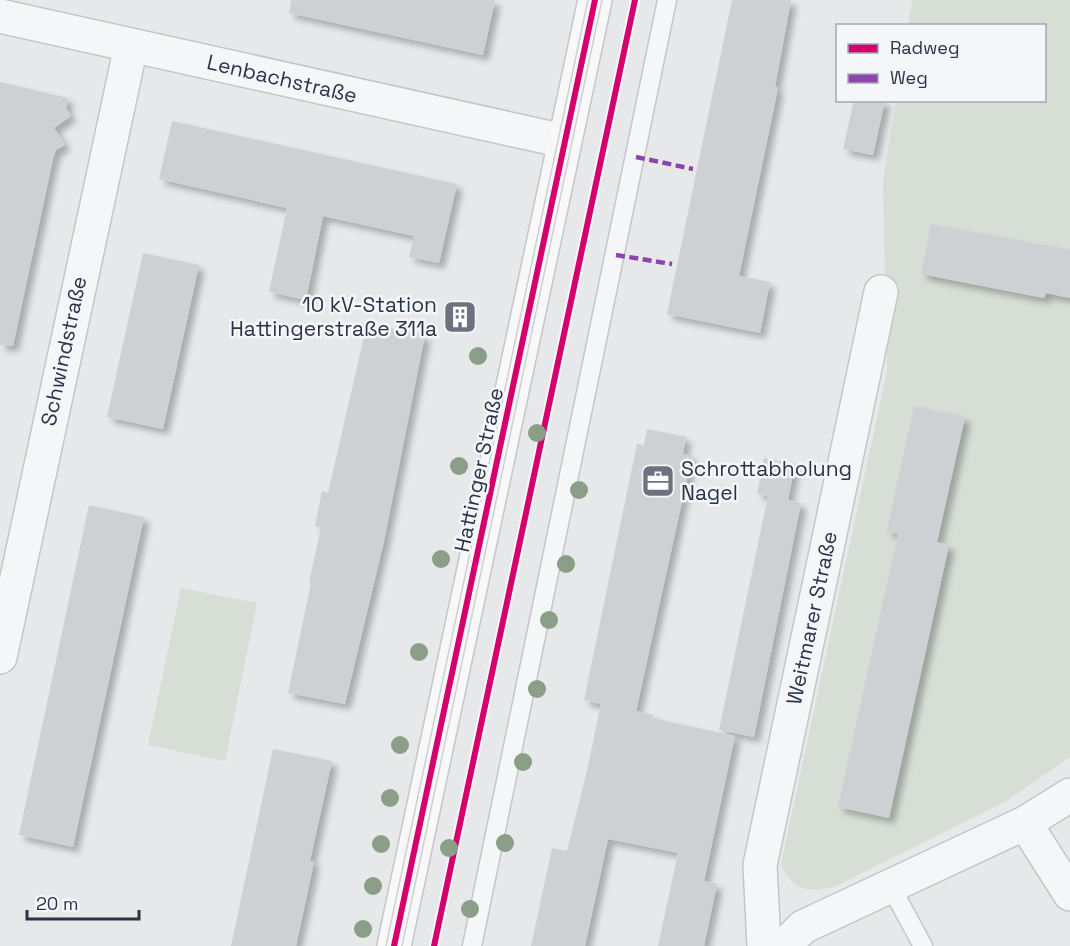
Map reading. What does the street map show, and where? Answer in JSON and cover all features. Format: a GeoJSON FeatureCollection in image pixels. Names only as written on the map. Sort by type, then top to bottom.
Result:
{"type":"FeatureCollection","features":[{"type":"Feature","properties":{"kind":"main road","name":"Hattinger Straße"},"geometry":{"type":"LineString","coordinates":[[394,946],[595,0]]}},
{"type":"Feature","properties":{"kind":"street","name":"Lenbachstraße"},"geometry":{"type":"LineString","coordinates":[[0,16],[58,14],[131,46],[564,141]]}},
{"type":"Feature","properties":{"kind":"street","name":"Schwindstraße"},"geometry":{"type":"LineString","coordinates":[[0,657],[131,46]]}},
{"type":"Feature","properties":{"kind":"street","name":"Weitmarer Straße"},"geometry":{"type":"LineString","coordinates":[[764,946],[760,866],[881,292]]}},
{"type":"Feature","properties":{"kind":"street"},"geometry":{"type":"LineString","coordinates":[[784,946],[803,927],[1025,823],[1070,795]]}},
{"type":"Feature","properties":{"kind":"street"},"geometry":{"type":"LineString","coordinates":[[1025,823],[1070,894]]}},
{"type":"Feature","properties":{"kind":"lane"},"geometry":{"type":"LineString","coordinates":[[472,946],[667,0]]}},
{"type":"Feature","properties":{"kind":"lane"},"geometry":{"type":"LineString","coordinates":[[891,886],[923,946]]}},
{"type":"Feature","properties":{"kind":"shaded area"},"geometry":{"type":"Polygon","coordinates":[[[912,0],[1070,0],[1070,757],[1008,800],[836,886],[810,889],[796,885],[785,873],[781,864],[887,371],[883,181],[896,102],[1046,102],[1046,24],[908,24],[912,0]]]}},
{"type":"Feature","properties":{"kind":"shaded area"},"geometry":{"type":"Polygon","coordinates":[[[181,588],[257,603],[225,761],[148,745],[181,588]]]}},
{"type":"Feature","properties":{"kind":"building"},"geometry":{"type":"Polygon","coordinates":[[[291,0],[495,0],[483,55],[289,13],[291,0]]]}},
{"type":"Feature","properties":{"kind":"building"},"geometry":{"type":"Polygon","coordinates":[[[732,0],[791,0],[775,87],[778,88],[739,276],[770,282],[760,333],[667,314],[732,0]]]}},
{"type":"Feature","properties":{"kind":"building"},"geometry":{"type":"Polygon","coordinates":[[[0,82],[68,98],[66,108],[71,116],[54,128],[65,145],[56,150],[53,159],[13,346],[0,345],[0,82]]]}},
{"type":"Feature","properties":{"kind":"building"},"geometry":{"type":"Polygon","coordinates":[[[854,102],[885,102],[873,155],[843,149],[854,102]]]}},
{"type":"Feature","properties":{"kind":"building"},"geometry":{"type":"Polygon","coordinates":[[[172,121],[457,184],[439,263],[409,257],[414,236],[323,216],[306,300],[269,292],[287,208],[159,179],[172,121]]]}},
{"type":"Feature","properties":{"kind":"building"},"geometry":{"type":"Polygon","coordinates":[[[931,224],[1070,250],[1070,298],[1046,293],[1044,298],[921,274],[931,224]]]}},
{"type":"Feature","properties":{"kind":"building"},"geometry":{"type":"Polygon","coordinates":[[[143,253],[199,265],[163,429],[107,417],[143,253]]]}},
{"type":"Feature","properties":{"kind":"building"},"geometry":{"type":"Polygon","coordinates":[[[385,327],[425,335],[384,541],[345,704],[288,693],[321,527],[315,526],[322,491],[328,493],[366,328],[383,332],[385,327]]]}},
{"type":"Feature","properties":{"kind":"building"},"geometry":{"type":"Polygon","coordinates":[[[914,406],[965,417],[937,542],[949,545],[889,818],[838,807],[898,534],[887,531],[914,406]]]}},
{"type":"Feature","properties":{"kind":"building"},"geometry":{"type":"Polygon","coordinates":[[[647,429],[686,437],[683,454],[692,456],[636,711],[653,715],[652,718],[735,736],[704,881],[717,884],[704,946],[658,946],[678,853],[608,839],[585,946],[531,946],[552,848],[567,851],[586,775],[601,704],[584,700],[637,444],[644,445],[647,429]]]}},
{"type":"Feature","properties":{"kind":"building"},"geometry":{"type":"Polygon","coordinates":[[[764,458],[795,464],[788,500],[801,503],[754,737],[719,730],[768,496],[757,494],[764,458]]]}},
{"type":"Feature","properties":{"kind":"building"},"geometry":{"type":"Polygon","coordinates":[[[89,505],[144,517],[73,847],[19,835],[89,505]]]}},
{"type":"Feature","properties":{"kind":"building"},"geometry":{"type":"Polygon","coordinates":[[[273,749],[332,761],[310,861],[314,862],[296,946],[231,946],[273,749]]]}},
{"type":"Feature","properties":{"kind":"tram line"},"geometry":{"type":"LineString","coordinates":[[386,946],[588,0]]}},
{"type":"Feature","properties":{"kind":"tram line"},"geometry":{"type":"LineString","coordinates":[[402,946],[602,0]]}},
{"type":"Feature","properties":{"kind":"marked path"},"geometry":{"type":"LineString","coordinates":[[636,157],[693,169]]}},
{"type":"Feature","properties":{"kind":"marked path"},"geometry":{"type":"LineString","coordinates":[[616,255],[672,264]]}},
{"type":"Feature","properties":{"kind":"cycle path"},"geometry":{"type":"LineString","coordinates":[[394,946],[595,0]]}},
{"type":"Feature","properties":{"kind":"cycle path"},"geometry":{"type":"LineString","coordinates":[[434,946],[635,0]]}},
{"type":"Feature","properties":{"kind":"place","name":"10 kV-Station Hattingerstraße 311a"},"geometry":{"type":"Point","coordinates":[460,317]}},
{"type":"Feature","properties":{"kind":"place","name":"Schrottabholung Nagel"},"geometry":{"type":"Point","coordinates":[658,481]}}]}
